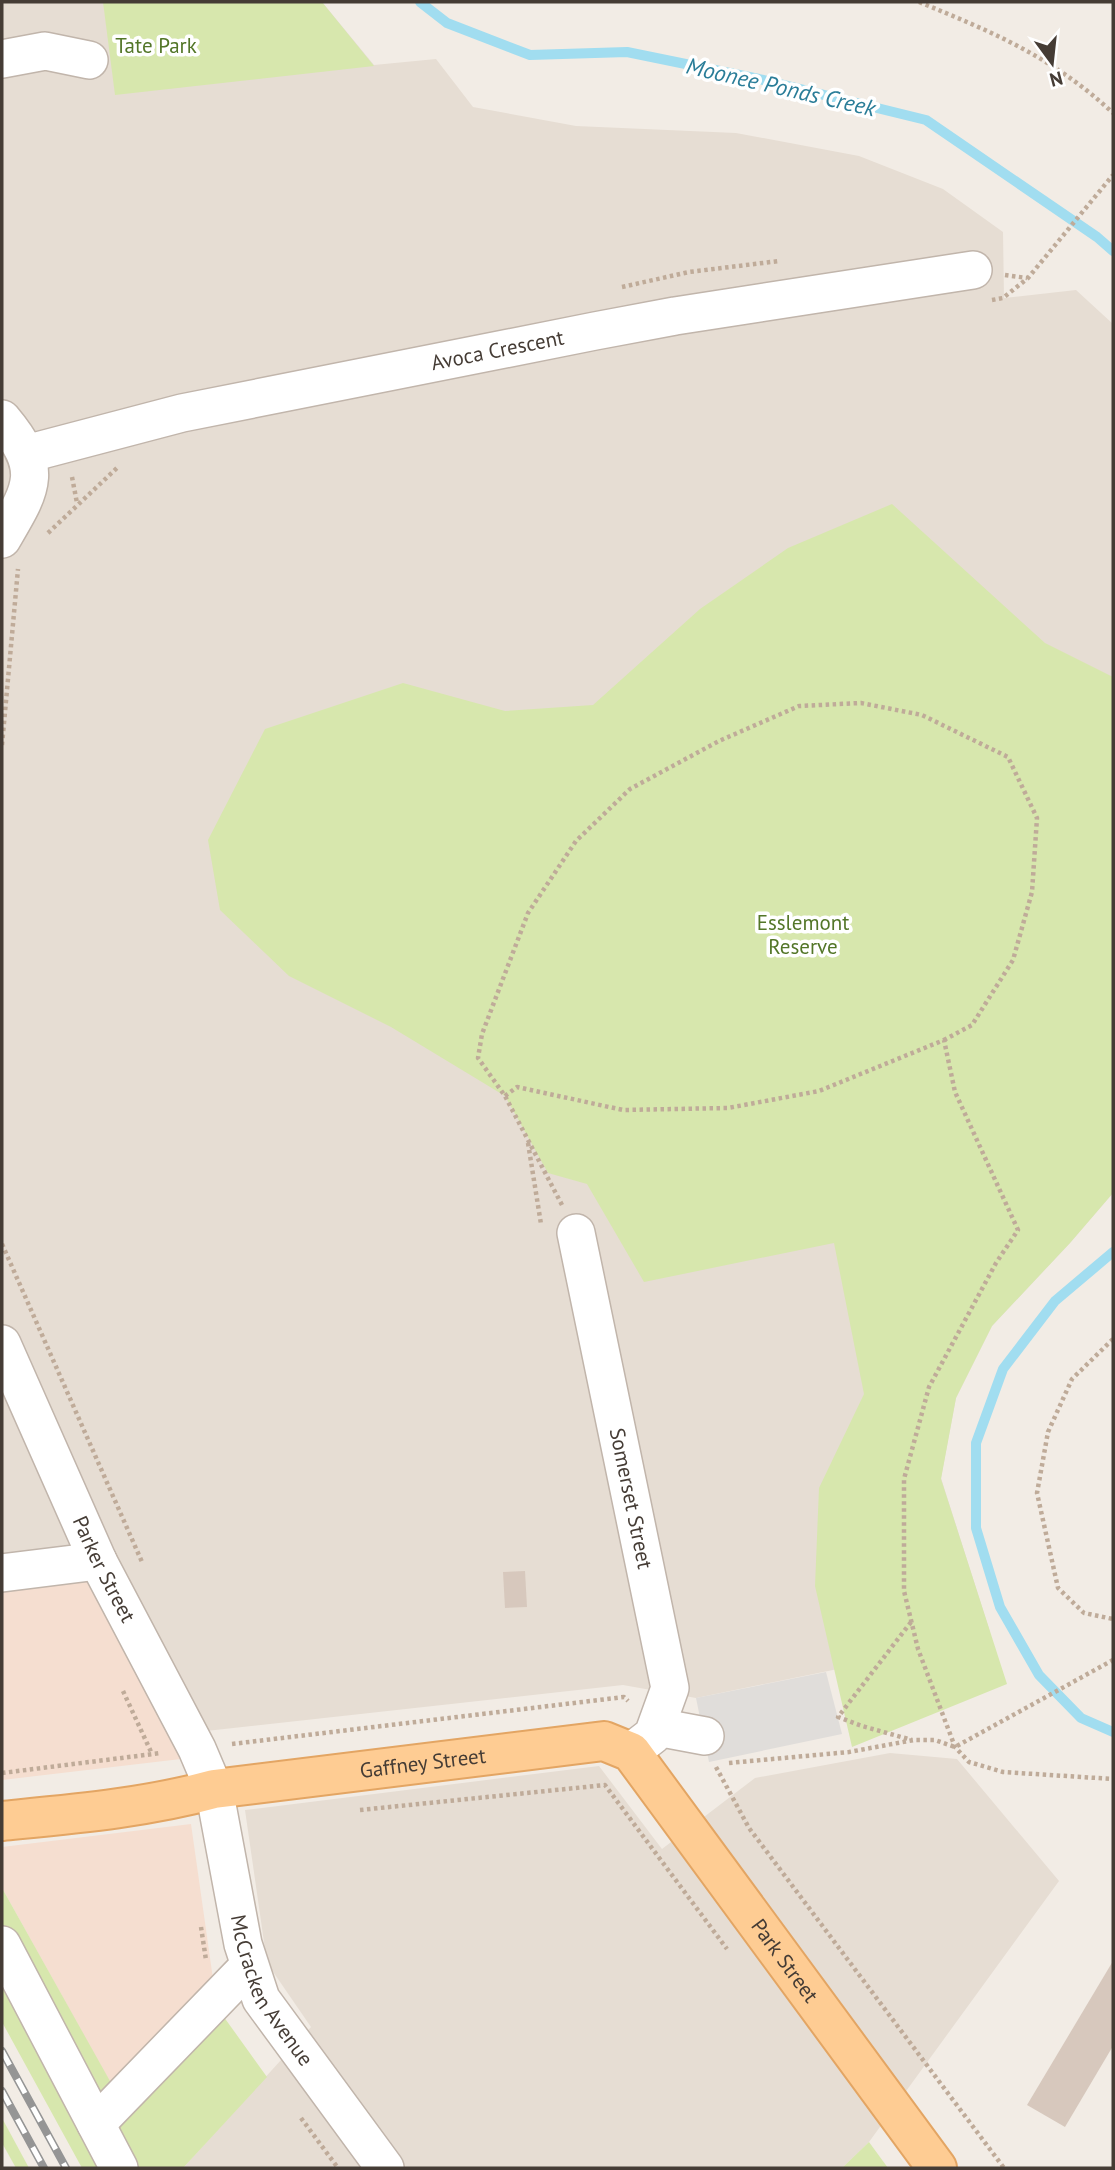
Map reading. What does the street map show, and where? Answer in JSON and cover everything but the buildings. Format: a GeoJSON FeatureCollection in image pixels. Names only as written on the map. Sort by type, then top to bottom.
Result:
{"type":"FeatureCollection","features":[{"type":"Feature","properties":{"kind":"main road","name":"Gaffney Street"},"geometry":{"type":"LineString","coordinates":[[2,1821],[105,1811],[173,1800],[214,1788],[581,1743],[644,1740]]}},
{"type":"Feature","properties":{"kind":"main road","name":"Park Street"},"geometry":{"type":"LineString","coordinates":[[644,1740],[937,2168]]}},
{"type":"Feature","properties":{"kind":"main road","name":"Gaffney Street"},"geometry":{"type":"LineString","coordinates":[[2,1797],[146,1784],[214,1788]]}},
{"type":"Feature","properties":{"kind":"street"},"geometry":{"type":"LineString","coordinates":[[2,59],[45,51],[89,60]]}},
{"type":"Feature","properties":{"kind":"street","name":"Avoca Crescent"},"geometry":{"type":"LineString","coordinates":[[26,454],[182,413],[688,314],[981,285]]}},
{"type":"Feature","properties":{"kind":"street"},"geometry":{"type":"LineString","coordinates":[[2,419],[26,454],[31,472],[14,550]]}},
{"type":"Feature","properties":{"kind":"street","name":"Somerset Street"},"geometry":{"type":"LineString","coordinates":[[576,1233],[670,1688],[644,1740]]}},
{"type":"Feature","properties":{"kind":"street","name":"Parker Street"},"geometry":{"type":"LineString","coordinates":[[2,1344],[98,1561],[197,1749],[214,1788]]}},
{"type":"Feature","properties":{"kind":"street"},"geometry":{"type":"LineString","coordinates":[[2,1573],[98,1561]]}},
{"type":"Feature","properties":{"kind":"street"},"geometry":{"type":"LineString","coordinates":[[644,1740],[710,1750]]}},
{"type":"Feature","properties":{"kind":"street","name":"McCracken Avenue"},"geometry":{"type":"LineString","coordinates":[[214,1788],[249,1966],[261,1999],[385,2168]]}},
{"type":"Feature","properties":{"kind":"street"},"geometry":{"type":"LineString","coordinates":[[2,1945],[119,2168]]}},
{"type":"Feature","properties":{"kind":"street"},"geometry":{"type":"LineString","coordinates":[[96,2124],[249,1966]]}},
{"type":"Feature","properties":{"kind":"path"},"geometry":{"type":"LineString","coordinates":[[919,2],[992,32],[1051,64],[1113,113]]}},
{"type":"Feature","properties":{"kind":"path"},"geometry":{"type":"LineString","coordinates":[[981,285],[1003,299],[1028,278],[1113,175]]}},
{"type":"Feature","properties":{"kind":"path"},"geometry":{"type":"LineString","coordinates":[[41,542],[56,524],[119,465]]}},
{"type":"Feature","properties":{"kind":"path"},"geometry":{"type":"LineString","coordinates":[[2,745],[18,569],[14,550]]}},
{"type":"Feature","properties":{"kind":"path"},"geometry":{"type":"LineString","coordinates":[[505,1096],[517,1087],[623,1110],[728,1108],[819,1091],[944,1040],[972,1025],[1013,960],[1032,892],[1037,818],[1008,757],[922,715],[861,704],[799,706],[719,741],[629,789],[576,841],[528,913],[482,1034],[478,1058],[505,1096],[576,1233]]}},
{"type":"Feature","properties":{"kind":"path"},"geometry":{"type":"LineString","coordinates":[[944,1040],[955,1092],[1017,1230],[996,1263],[929,1387],[904,1479],[904,1591],[918,1649],[955,1747],[969,1762],[1003,1772],[1113,1779]]}},
{"type":"Feature","properties":{"kind":"path"},"geometry":{"type":"LineString","coordinates":[[2,1244],[145,1570]]}},
{"type":"Feature","properties":{"kind":"path"},"geometry":{"type":"LineString","coordinates":[[1113,1339],[1072,1379],[1048,1432],[1037,1493],[1058,1588],[1084,1613],[1113,1619]]}},
{"type":"Feature","properties":{"kind":"path"},"geometry":{"type":"LineString","coordinates":[[912,1622],[838,1717],[914,1740]]}},
{"type":"Feature","properties":{"kind":"path"},"geometry":{"type":"LineString","coordinates":[[1004,2168],[749,1828],[710,1750],[849,1752],[914,1740],[935,1740],[955,1747],[1113,1660]]}},
{"type":"Feature","properties":{"kind":"path"},"geometry":{"type":"LineString","coordinates":[[2,1773],[624,1697],[644,1740]]}},
{"type":"Feature","properties":{"kind":"path"},"geometry":{"type":"LineString","coordinates":[[349,1812],[605,1785],[729,1951]]}},
{"type":"Feature","properties":{"kind":"shaded area"},"geometry":{"type":"Polygon","coordinates":[[[2,2],[322,2],[374,65],[436,59],[473,107],[576,126],[736,133],[859,156],[943,189],[1003,232],[1004,298],[1076,290],[1113,324],[1113,1193],[992,1326],[956,1398],[941,1478],[990,1632],[833,1670],[696,1698],[623,1685],[170,1735],[2,1582],[2,2]]]}},
{"type":"Feature","properties":{"kind":"shaded area"},"geometry":{"type":"Polygon","coordinates":[[[94,1567],[181,1759],[2,1780],[2,1582],[94,1567]]]}},
{"type":"Feature","properties":{"kind":"shaded area"},"geometry":{"type":"Polygon","coordinates":[[[826,1672],[842,1734],[709,1762],[696,1698],[826,1672]]]}},
{"type":"Feature","properties":{"kind":"shaded area"},"geometry":{"type":"Polygon","coordinates":[[[890,1753],[957,1759],[1059,1881],[869,2142],[842,2168],[183,2168],[311,2027],[267,1963],[245,1810],[599,1766],[662,1849],[755,1778],[890,1753]]]}},
{"type":"Feature","properties":{"kind":"shaded area"},"geometry":{"type":"Polygon","coordinates":[[[191,1824],[214,1986],[115,2091],[2,1888],[2,1847],[191,1824]]]}},
{"type":"Feature","properties":{"kind":"green space","name":"Tate Park"},"geometry":{"type":"Polygon","coordinates":[[[103,2],[322,2],[374,66],[115,95],[103,2]]]}},
{"type":"Feature","properties":{"kind":"green space","name":"Esslemont Reserve"},"geometry":{"type":"Polygon","coordinates":[[[892,504],[1045,643],[1113,677],[1113,1193],[992,1326],[956,1398],[941,1479],[1007,1684],[852,1747],[815,1586],[819,1488],[864,1394],[834,1243],[644,1282],[587,1184],[548,1173],[505,1096],[391,1027],[289,976],[220,910],[208,840],[265,729],[403,683],[505,711],[593,705],[700,609],[788,548],[892,504]]]}},
{"type":"Feature","properties":{"kind":"green space"},"geometry":{"type":"Polygon","coordinates":[[[2,1888],[129,2115],[221,2013],[267,2077],[183,2168],[82,2168],[2,2022],[2,1888]]]}},
{"type":"Feature","properties":{"kind":"green space"},"geometry":{"type":"Polygon","coordinates":[[[2,2118],[29,2168],[16,2168],[2,2143],[2,2118]]]}},
{"type":"Feature","properties":{"kind":"green space"},"geometry":{"type":"Polygon","coordinates":[[[869,2142],[888,2168],[842,2168],[869,2142]]]}},
{"type":"Feature","properties":{"kind":"waterway","name":"Moonee Ponds Creek"},"geometry":{"type":"LineString","coordinates":[[420,2],[447,23],[530,55],[627,52],[759,79],[926,120],[1097,237],[1113,251]]}},
{"type":"Feature","properties":{"kind":"waterway","name":"Moonee Ponds Creek"},"geometry":{"type":"LineString","coordinates":[[1113,1252],[1055,1301],[1003,1369],[976,1443],[976,1528],[1000,1607],[1039,1675],[1081,1718],[1113,1732]]}},
{"type":"Feature","properties":{"kind":"railway"},"geometry":{"type":"LineString","coordinates":[[2,2051],[66,2168]]}},
{"type":"Feature","properties":{"kind":"railway"},"geometry":{"type":"LineString","coordinates":[[2,2091],[44,2168]]}}]}
